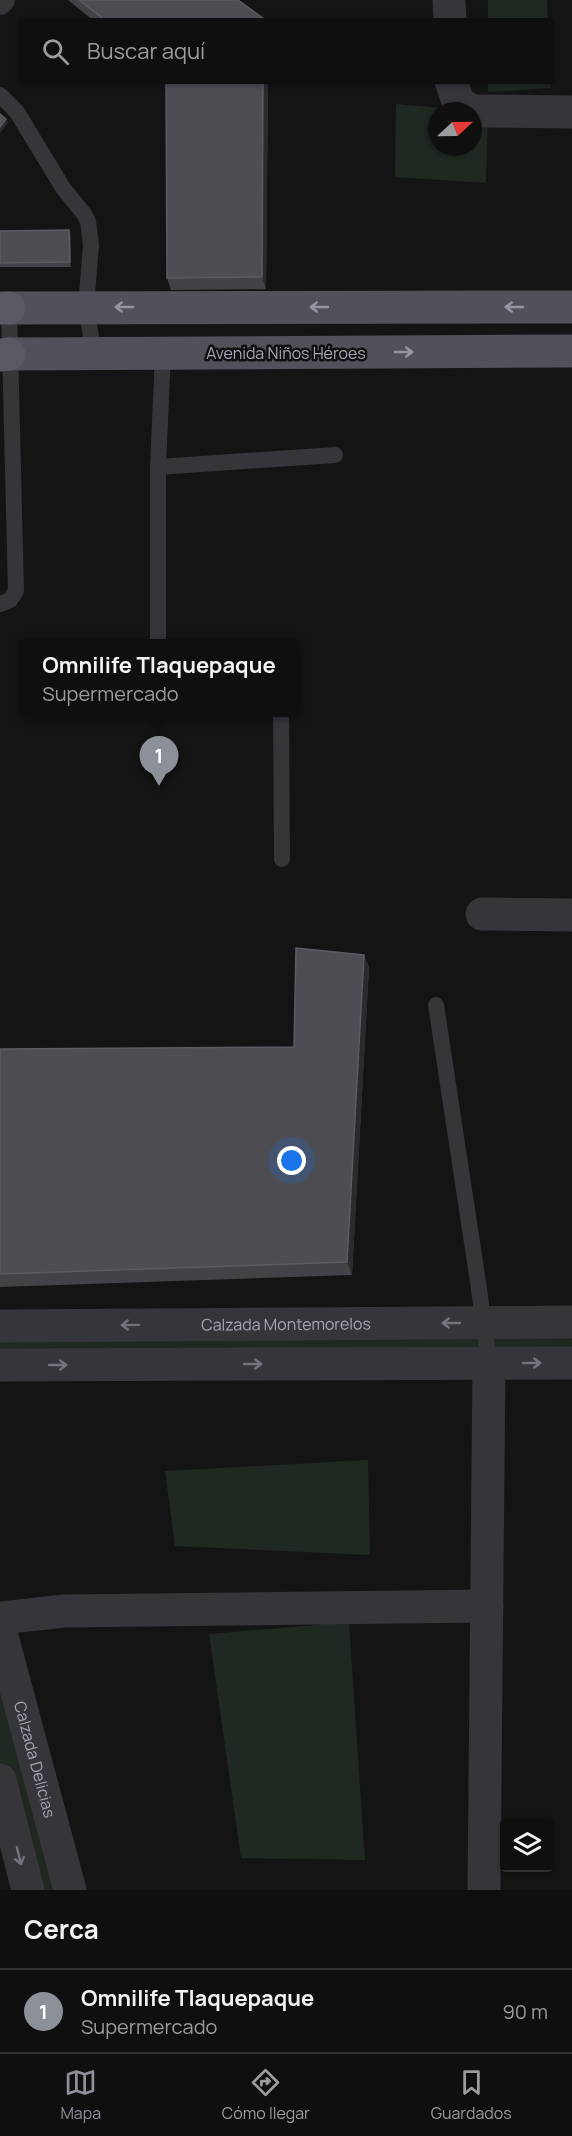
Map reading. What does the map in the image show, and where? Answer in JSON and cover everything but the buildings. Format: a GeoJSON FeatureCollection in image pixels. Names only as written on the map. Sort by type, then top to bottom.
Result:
{"type":"FeatureCollection","features":[{"type":"Feature","properties":{"kind":"main road"},"geometry":{"type":"LineString","coordinates":[[4,308],[572,307]]}},
{"type":"Feature","properties":{"kind":"main road","name":"Avenida Niños Héroes"},"geometry":{"type":"LineString","coordinates":[[5,355],[572,351]]}},
{"type":"Feature","properties":{"kind":"street"},"geometry":{"type":"LineString","coordinates":[[449,0],[450,18]]}},
{"type":"Feature","properties":{"kind":"street"},"geometry":{"type":"LineString","coordinates":[[452,84],[458,102]]}},
{"type":"Feature","properties":{"kind":"street"},"geometry":{"type":"LineString","coordinates":[[482,111],[572,112]]}},
{"type":"Feature","properties":{"kind":"street"},"geometry":{"type":"LineString","coordinates":[[482,914],[572,915]]}},
{"type":"Feature","properties":{"kind":"street","name":"Calzada Montemorelos"},"geometry":{"type":"LineString","coordinates":[[9,1326],[572,1322]]}},
{"type":"Feature","properties":{"kind":"street"},"geometry":{"type":"LineString","coordinates":[[324,1324],[326,1364]]}},
{"type":"Feature","properties":{"kind":"street"},"geometry":{"type":"LineString","coordinates":[[179,1365],[181,1325]]}},
{"type":"Feature","properties":{"kind":"street"},"geometry":{"type":"LineString","coordinates":[[9,1326],[12,1365],[572,1363]]}},
{"type":"Feature","properties":{"kind":"street"},"geometry":{"type":"LineString","coordinates":[[484,1890],[489,1363]]}},
{"type":"Feature","properties":{"kind":"street"},"geometry":{"type":"LineString","coordinates":[[0,1617],[64,1611],[487,1606]]}},
{"type":"Feature","properties":{"kind":"street","name":"Calzada Delicias"},"geometry":{"type":"LineString","coordinates":[[0,1629],[4,1662],[72,1890]]}},
{"type":"Feature","properties":{"kind":"street"},"geometry":{"type":"LineString","coordinates":[[0,1780],[5,1818],[28,1890]]}},
{"type":"Feature","properties":{"kind":"lane"},"geometry":{"type":"LineString","coordinates":[[0,95],[17,112],[63,188],[88,221],[91,245],[86,308],[94,354]]}},
{"type":"Feature","properties":{"kind":"lane"},"geometry":{"type":"LineString","coordinates":[[0,604],[10,600],[16,591],[4,308]]}},
{"type":"Feature","properties":{"kind":"lane"},"geometry":{"type":"LineString","coordinates":[[158,639],[158,467],[163,353]]}},
{"type":"Feature","properties":{"kind":"lane"},"geometry":{"type":"LineString","coordinates":[[158,467],[335,455]]}},
{"type":"Feature","properties":{"kind":"lane"},"geometry":{"type":"LineString","coordinates":[[281,717],[282,859]]}},
{"type":"Feature","properties":{"kind":"lane"},"geometry":{"type":"LineString","coordinates":[[436,1005],[489,1363]]}},
{"type":"Feature","properties":{"kind":"shaded area"},"geometry":{"type":"Polygon","coordinates":[[[488,0],[547,0],[548,18],[488,18],[488,0]]]}},
{"type":"Feature","properties":{"kind":"shaded area"},"geometry":{"type":"Polygon","coordinates":[[[488,84],[550,84],[550,88],[488,92],[488,84]]]}},
{"type":"Feature","properties":{"kind":"shaded area"},"geometry":{"type":"Polygon","coordinates":[[[396,104],[428,107],[428,156],[482,156],[482,111],[488,112],[486,183],[395,177],[396,104]]]}},
{"type":"Feature","properties":{"kind":"shaded area"},"geometry":{"type":"Polygon","coordinates":[[[572,1321],[572,1359],[0,1355],[0,1325],[572,1321]]]}},
{"type":"Feature","properties":{"kind":"shaded area"},"geometry":{"type":"Polygon","coordinates":[[[368,1460],[370,1555],[175,1546],[165,1471],[368,1460]]]}},
{"type":"Feature","properties":{"kind":"shaded area"},"geometry":{"type":"Polygon","coordinates":[[[349,1622],[365,1860],[241,1858],[209,1634],[349,1622]]]}},
{"type":"Feature","properties":{"kind":"shaded area"},"geometry":{"type":"Polygon","coordinates":[[[0,1671],[68,1890],[30,1890],[0,1776],[0,1671]]]}},
{"type":"Feature","properties":{"kind":"place","name":"Omnilife Tlaquepaque"},"geometry":{"type":"Point","coordinates":[159,786]}}]}
